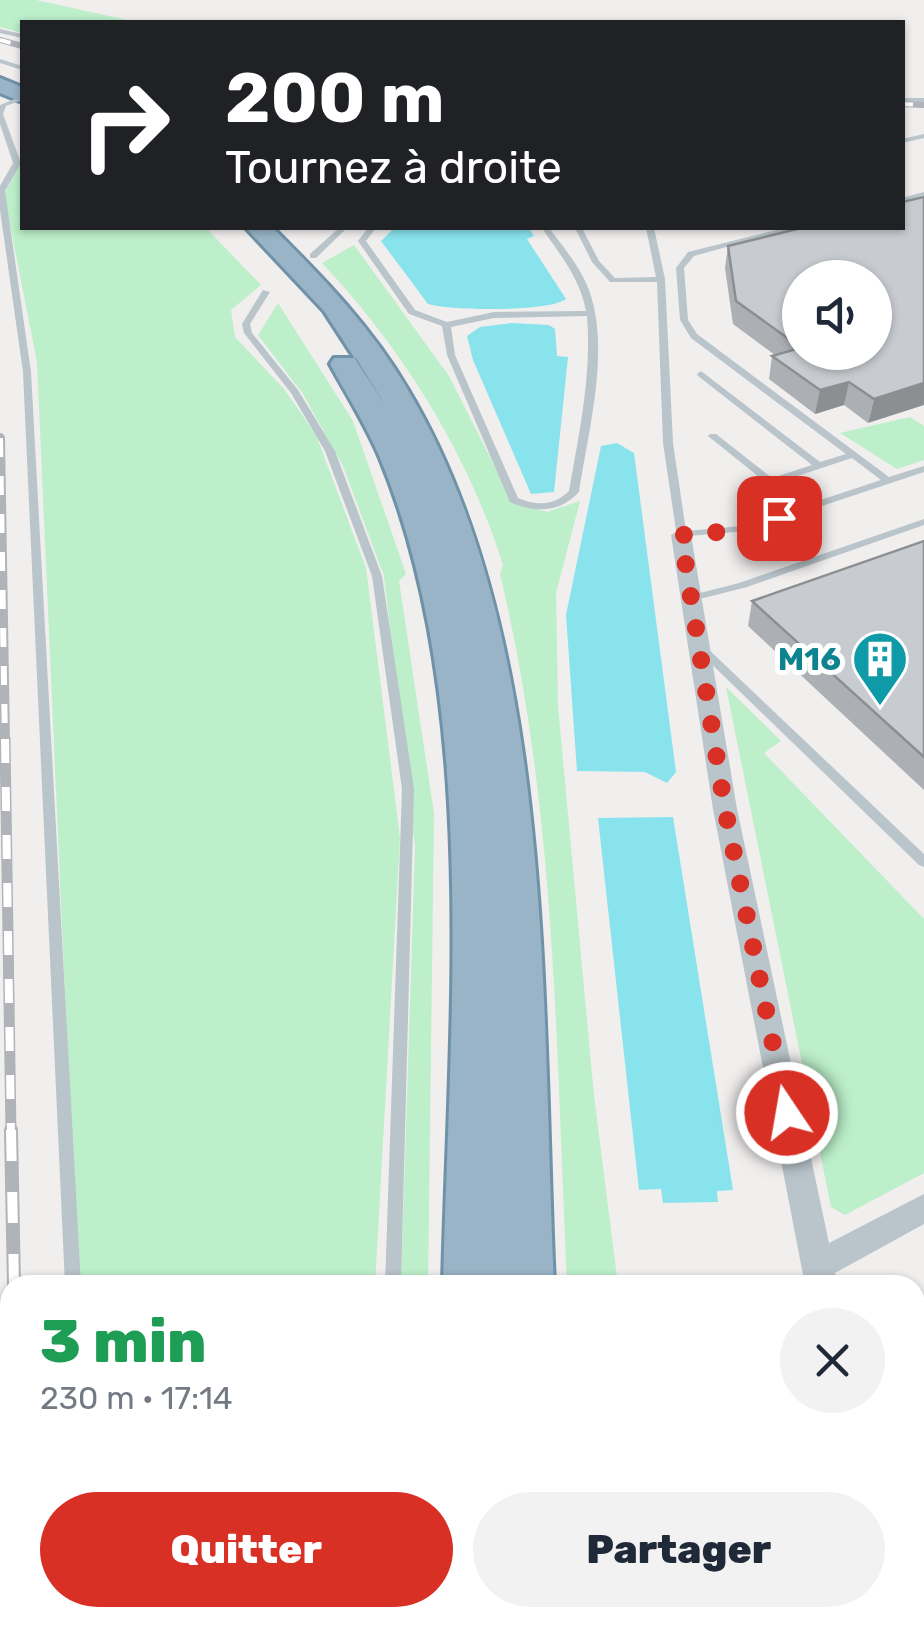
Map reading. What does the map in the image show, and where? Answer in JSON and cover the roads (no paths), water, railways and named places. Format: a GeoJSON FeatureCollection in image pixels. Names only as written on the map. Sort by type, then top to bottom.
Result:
{"type":"FeatureCollection","features":[{"type":"Feature","properties":{"kind":"highway"},"geometry":{"type":"LineString","coordinates":[[230,230],[330,339],[400,468],[432,564],[447,630],[462,744],[470,858],[471,1275]]}},
{"type":"Feature","properties":{"kind":"highway"},"geometry":{"type":"LineString","coordinates":[[261,230],[354,331],[398,398],[431,463],[462,543],[480,609],[504,740],[514,876],[526,1275]]}},
{"type":"Feature","properties":{"kind":"street"},"geometry":{"type":"LineString","coordinates":[[681,535],[725,809],[819,1275],[924,1208]]}},
{"type":"Feature","properties":{"kind":"lane"},"geometry":{"type":"LineString","coordinates":[[20,97],[6,103],[0,114],[17,163],[1,191],[26,372],[72,1275]]}},
{"type":"Feature","properties":{"kind":"lane"},"geometry":{"type":"LineString","coordinates":[[314,256],[342,230],[368,231],[368,252],[412,312],[446,325],[494,314],[588,313]]}},
{"type":"Feature","properties":{"kind":"lane"},"geometry":{"type":"LineString","coordinates":[[446,325],[451,355],[514,500],[528,507],[547,508],[567,502],[574,492],[588,391],[588,313],[580,284],[547,230]]}},
{"type":"Feature","properties":{"kind":"lane"},"geometry":{"type":"LineString","coordinates":[[580,230],[596,262],[614,280]]}},
{"type":"Feature","properties":{"kind":"lane"},"geometry":{"type":"LineString","coordinates":[[650,230],[660,279],[668,443],[681,535],[743,530],[924,469]]}},
{"type":"Feature","properties":{"kind":"lane"},"geometry":{"type":"LineString","coordinates":[[783,230],[691,254],[680,268],[684,320],[694,336],[888,481]]}},
{"type":"Feature","properties":{"kind":"lane"},"geometry":{"type":"LineString","coordinates":[[580,284],[660,279]]}},
{"type":"Feature","properties":{"kind":"lane"},"geometry":{"type":"LineString","coordinates":[[266,292],[246,324],[248,334],[296,392],[330,451],[365,536],[377,576],[408,789],[393,1275]]}},
{"type":"Feature","properties":{"kind":"lane"},"geometry":{"type":"LineString","coordinates":[[701,374],[819,466]]}},
{"type":"Feature","properties":{"kind":"lane"},"geometry":{"type":"LineString","coordinates":[[713,436],[770,482]]}},
{"type":"Feature","properties":{"kind":"lane"},"geometry":{"type":"LineString","coordinates":[[752,488],[852,455]]}},
{"type":"Feature","properties":{"kind":"lane"},"geometry":{"type":"LineString","coordinates":[[692,598],[743,585],[924,522]]}},
{"type":"Feature","properties":{"kind":"lane"},"geometry":{"type":"LineString","coordinates":[[699,646],[924,862]]}},
{"type":"Feature","properties":{"kind":"water"},"geometry":{"type":"Polygon","coordinates":[[[392,230],[530,230],[534,236],[527,239],[566,299],[541,306],[499,309],[428,304],[381,241],[392,230]]]}},
{"type":"Feature","properties":{"kind":"water"},"geometry":{"type":"Polygon","coordinates":[[[511,323],[549,325],[555,329],[557,356],[568,357],[554,492],[531,494],[473,360],[467,336],[480,327],[511,323]]]}},
{"type":"Feature","properties":{"kind":"water"},"geometry":{"type":"Polygon","coordinates":[[[617,443],[634,453],[676,772],[667,783],[645,772],[577,771],[566,615],[601,446],[617,443]]]}},
{"type":"Feature","properties":{"kind":"water"},"geometry":{"type":"Polygon","coordinates":[[[673,817],[733,1190],[717,1191],[718,1202],[663,1203],[661,1189],[639,1190],[598,818],[673,817]]]}},
{"type":"Feature","properties":{"kind":"railway"},"geometry":{"type":"LineString","coordinates":[[0,40],[20,45]]}},
{"type":"Feature","properties":{"kind":"railway"},"geometry":{"type":"LineString","coordinates":[[905,104],[924,105]]}},
{"type":"Feature","properties":{"kind":"railway"},"geometry":{"type":"LineString","coordinates":[[0,438],[5,742]]}},
{"type":"Feature","properties":{"kind":"railway"},"geometry":{"type":"LineString","coordinates":[[5,739],[11,1132]]}},
{"type":"Feature","properties":{"kind":"railway"},"geometry":{"type":"LineString","coordinates":[[11,1130],[14,1275]]}},
{"type":"Feature","properties":{"kind":"place","name":"M16"},"geometry":{"type":"Point","coordinates":[880,708]}}]}
